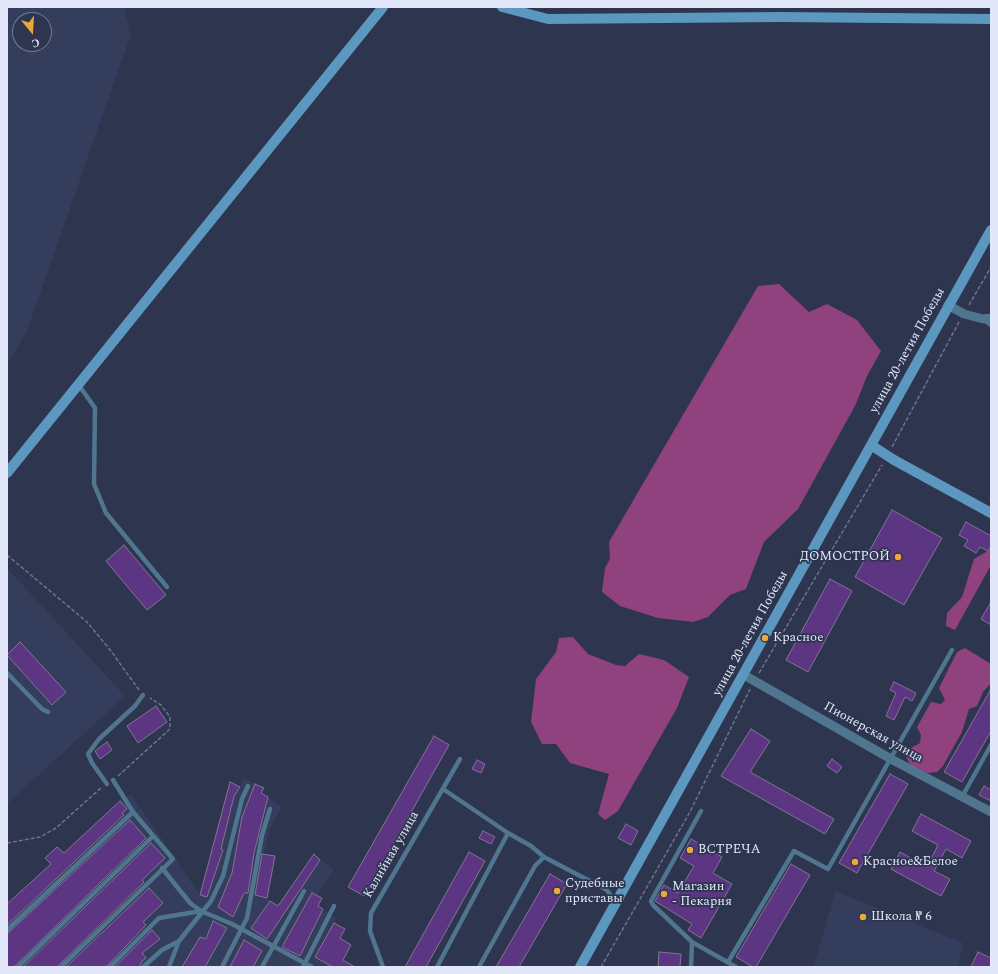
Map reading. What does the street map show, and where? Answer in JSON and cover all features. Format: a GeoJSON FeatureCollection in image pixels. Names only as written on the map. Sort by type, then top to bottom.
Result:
{"type":"FeatureCollection","features":[{"type":"Feature","properties":{"kind":"street"},"geometry":{"type":"LineString","coordinates":[[7,473],[383,7]]}},
{"type":"Feature","properties":{"kind":"street"},"geometry":{"type":"LineString","coordinates":[[502,7],[548,19],[781,16],[991,19]]}},
{"type":"Feature","properties":{"kind":"street","name":"улица 20-летия Победы"},"geometry":{"type":"LineString","coordinates":[[580,967],[991,230]]}},
{"type":"Feature","properties":{"kind":"street"},"geometry":{"type":"LineString","coordinates":[[948,305],[964,314],[987,318]]}},
{"type":"Feature","properties":{"kind":"street"},"geometry":{"type":"LineString","coordinates":[[871,445],[991,513]]}},
{"type":"Feature","properties":{"kind":"street","name":"Пионерская улица"},"geometry":{"type":"LineString","coordinates":[[744,675],[891,759],[991,812]]}},
{"type":"Feature","properties":{"kind":"lane"},"geometry":{"type":"LineString","coordinates":[[987,318],[991,325]]}},
{"type":"Feature","properties":{"kind":"lane"},"geometry":{"type":"LineString","coordinates":[[78,384],[95,408],[94,484],[106,513],[166,587]]}},
{"type":"Feature","properties":{"kind":"lane"},"geometry":{"type":"LineString","coordinates":[[728,962],[794,851],[828,869],[952,650]]}},
{"type":"Feature","properties":{"kind":"lane"},"geometry":{"type":"LineString","coordinates":[[7,673],[42,709],[48,712]]}},
{"type":"Feature","properties":{"kind":"lane"},"geometry":{"type":"LineString","coordinates":[[107,784],[92,763],[88,754],[99,739],[135,706],[144,695]]}},
{"type":"Feature","properties":{"kind":"lane"},"geometry":{"type":"LineString","coordinates":[[962,797],[991,745]]}},
{"type":"Feature","properties":{"kind":"lane","name":"Калийная улица"},"geometry":{"type":"LineString","coordinates":[[383,967],[370,931],[371,913],[460,759]]}},
{"type":"Feature","properties":{"kind":"lane"},"geometry":{"type":"LineString","coordinates":[[61,967],[173,859],[133,812],[113,780]]}},
{"type":"Feature","properties":{"kind":"lane"},"geometry":{"type":"LineString","coordinates":[[169,967],[180,941],[201,911],[211,901],[224,876],[242,799],[248,786]]}},
{"type":"Feature","properties":{"kind":"lane"},"geometry":{"type":"LineString","coordinates":[[443,789],[530,846],[544,857],[606,890],[616,904]]}},
{"type":"Feature","properties":{"kind":"lane"},"geometry":{"type":"LineString","coordinates":[[222,967],[247,918],[262,835],[270,809]]}},
{"type":"Feature","properties":{"kind":"lane"},"geometry":{"type":"LineString","coordinates":[[701,811],[651,901],[653,905],[692,942],[736,967]]}},
{"type":"Feature","properties":{"kind":"lane"},"geometry":{"type":"LineString","coordinates":[[7,930],[133,812]]}},
{"type":"Feature","properties":{"kind":"lane"},"geometry":{"type":"LineString","coordinates":[[438,967],[508,833]]}},
{"type":"Feature","properties":{"kind":"lane"},"geometry":{"type":"LineString","coordinates":[[18,967],[153,836]]}},
{"type":"Feature","properties":{"kind":"lane"},"geometry":{"type":"LineString","coordinates":[[479,967],[535,866],[544,857]]}},
{"type":"Feature","properties":{"kind":"lane"},"geometry":{"type":"LineString","coordinates":[[162,868],[190,903],[201,911],[242,929],[304,965],[312,967]]}},
{"type":"Feature","properties":{"kind":"lane"},"geometry":{"type":"LineString","coordinates":[[262,967],[304,891]]}},
{"type":"Feature","properties":{"kind":"lane"},"geometry":{"type":"LineString","coordinates":[[304,965],[334,906]]}},
{"type":"Feature","properties":{"kind":"lane"},"geometry":{"type":"LineString","coordinates":[[110,967],[159,918],[201,911]]}},
{"type":"Feature","properties":{"kind":"lane"},"geometry":{"type":"LineString","coordinates":[[143,967],[162,950],[180,941]]}},
{"type":"Feature","properties":{"kind":"lane"},"geometry":{"type":"LineString","coordinates":[[691,967],[692,942]]}},
{"type":"Feature","properties":{"kind":"path"},"geometry":{"type":"LineString","coordinates":[[601,967],[690,812],[754,681],[887,455],[991,267]]}},
{"type":"Feature","properties":{"kind":"path"},"geometry":{"type":"LineString","coordinates":[[7,555],[87,622],[144,695],[161,705],[170,717],[170,729],[113,780]]}},
{"type":"Feature","properties":{"kind":"path"},"geometry":{"type":"LineString","coordinates":[[7,842],[40,836],[56,828],[107,784]]}},
{"type":"Feature","properties":{"kind":"shaded area"},"geometry":{"type":"Polygon","coordinates":[[[7,7],[124,7],[131,34],[27,331],[7,364],[7,7]]]}},
{"type":"Feature","properties":{"kind":"shaded area"},"geometry":{"type":"Polygon","coordinates":[[[779,284],[809,312],[827,304],[857,320],[881,351],[867,376],[855,406],[798,509],[764,542],[746,589],[730,595],[708,617],[693,622],[658,618],[620,606],[602,592],[605,568],[610,559],[609,542],[758,286],[779,284]]]}},
{"type":"Feature","properties":{"kind":"shaded area"},"geometry":{"type":"Polygon","coordinates":[[[991,549],[991,565],[955,630],[946,626],[947,613],[962,597],[974,559],[991,549]]]}},
{"type":"Feature","properties":{"kind":"shaded area"},"geometry":{"type":"Polygon","coordinates":[[[7,568],[125,696],[7,804],[7,568]]]}},
{"type":"Feature","properties":{"kind":"shaded area"},"geometry":{"type":"Polygon","coordinates":[[[573,637],[588,654],[616,665],[625,666],[639,654],[664,660],[689,677],[677,708],[618,811],[605,820],[598,814],[609,774],[570,763],[556,744],[542,744],[531,722],[536,679],[556,652],[559,638],[573,637]]]}},
{"type":"Feature","properties":{"kind":"shaded area"},"geometry":{"type":"Polygon","coordinates":[[[965,648],[991,664],[991,683],[983,692],[977,706],[969,709],[962,732],[943,766],[937,772],[928,773],[916,769],[909,763],[905,754],[909,749],[920,743],[921,735],[917,727],[931,702],[941,704],[945,700],[939,688],[957,652],[965,648]]]}},
{"type":"Feature","properties":{"kind":"shaded area"},"geometry":{"type":"Polygon","coordinates":[[[243,777],[264,788],[262,793],[282,807],[269,830],[264,854],[275,856],[267,898],[280,907],[314,854],[334,870],[317,895],[322,898],[318,906],[337,918],[334,923],[345,929],[340,938],[351,945],[347,953],[330,954],[353,967],[7,967],[7,904],[50,864],[45,858],[57,847],[64,853],[120,801],[131,794],[200,895],[230,782],[240,787],[243,777]]]}},
{"type":"Feature","properties":{"kind":"shaded area","name":"Школа № 6"},"geometry":{"type":"Polygon","coordinates":[[[835,891],[963,943],[958,967],[814,967],[835,891]]]}},
{"type":"Feature","properties":{"kind":"building","name":"ДОМОСТРОЙ"},"geometry":{"type":"Polygon","coordinates":[[[892,510],[942,538],[904,605],[855,577],[892,510]]]}},
{"type":"Feature","properties":{"kind":"building"},"geometry":{"type":"Polygon","coordinates":[[[966,522],[991,536],[991,546],[988,551],[980,547],[976,553],[964,546],[968,540],[959,535],[966,522]]]}},
{"type":"Feature","properties":{"kind":"building"},"geometry":{"type":"Polygon","coordinates":[[[124,545],[166,595],[147,610],[106,561],[124,545]]]}},
{"type":"Feature","properties":{"kind":"building"},"geometry":{"type":"Polygon","coordinates":[[[830,579],[852,591],[808,672],[786,660],[830,579]]]}},
{"type":"Feature","properties":{"kind":"building"},"geometry":{"type":"Polygon","coordinates":[[[991,602],[991,625],[981,619],[991,602]]]}},
{"type":"Feature","properties":{"kind":"building"},"geometry":{"type":"Polygon","coordinates":[[[20,642],[66,692],[52,705],[7,655],[20,642]]]}},
{"type":"Feature","properties":{"kind":"building"},"geometry":{"type":"Polygon","coordinates":[[[894,682],[916,693],[912,701],[905,697],[894,720],[886,716],[896,693],[890,690],[894,682]]]}},
{"type":"Feature","properties":{"kind":"building"},"geometry":{"type":"Polygon","coordinates":[[[991,689],[991,731],[962,782],[944,772],[991,689]]]}},
{"type":"Feature","properties":{"kind":"building"},"geometry":{"type":"Polygon","coordinates":[[[156,706],[167,722],[138,743],[127,726],[156,706]]]}},
{"type":"Feature","properties":{"kind":"building"},"geometry":{"type":"Polygon","coordinates":[[[751,729],[770,741],[750,772],[834,819],[825,834],[721,776],[751,729]]]}},
{"type":"Feature","properties":{"kind":"building"},"geometry":{"type":"Polygon","coordinates":[[[434,736],[449,745],[364,896],[348,887],[434,736]]]}},
{"type":"Feature","properties":{"kind":"building"},"geometry":{"type":"Polygon","coordinates":[[[107,742],[112,750],[100,759],[95,751],[107,742]]]}},
{"type":"Feature","properties":{"kind":"building"},"geometry":{"type":"Polygon","coordinates":[[[832,759],[842,767],[837,773],[827,766],[832,759]]]}},
{"type":"Feature","properties":{"kind":"building"},"geometry":{"type":"Polygon","coordinates":[[[477,760],[485,764],[481,773],[472,769],[477,760]]]}},
{"type":"Feature","properties":{"kind":"building"},"geometry":{"type":"Polygon","coordinates":[[[890,774],[908,784],[857,873],[839,863],[890,774]]]}},
{"type":"Feature","properties":{"kind":"building"},"geometry":{"type":"Polygon","coordinates":[[[230,782],[240,787],[234,796],[221,849],[223,850],[207,897],[200,895],[230,782]]]}},
{"type":"Feature","properties":{"kind":"building"},"geometry":{"type":"Polygon","coordinates":[[[255,784],[264,788],[261,793],[268,797],[254,853],[248,893],[244,893],[233,917],[218,907],[232,873],[242,817],[255,784]]]}},
{"type":"Feature","properties":{"kind":"building"},"geometry":{"type":"Polygon","coordinates":[[[984,786],[991,790],[991,801],[979,795],[984,786]]]}},
{"type":"Feature","properties":{"kind":"building"},"geometry":{"type":"Polygon","coordinates":[[[120,801],[127,809],[122,813],[124,815],[7,925],[7,904],[51,864],[45,858],[57,847],[64,853],[120,801]]]}},
{"type":"Feature","properties":{"kind":"building"},"geometry":{"type":"Polygon","coordinates":[[[921,814],[971,841],[962,858],[946,849],[934,871],[950,879],[941,896],[891,869],[900,852],[927,867],[938,845],[912,831],[921,814]]]}},
{"type":"Feature","properties":{"kind":"building"},"geometry":{"type":"Polygon","coordinates":[[[130,820],[146,838],[14,967],[7,967],[7,934],[130,820]]]}},
{"type":"Feature","properties":{"kind":"building"},"geometry":{"type":"Polygon","coordinates":[[[626,824],[638,831],[631,845],[618,838],[626,824]]]}},
{"type":"Feature","properties":{"kind":"building"},"geometry":{"type":"Polygon","coordinates":[[[483,831],[495,837],[491,844],[479,838],[483,831]]]}},
{"type":"Feature","properties":{"kind":"building"},"geometry":{"type":"Polygon","coordinates":[[[691,839],[722,857],[713,873],[732,884],[701,938],[688,930],[692,924],[655,901],[664,885],[678,893],[694,866],[680,858],[691,839]]]}},
{"type":"Feature","properties":{"kind":"building"},"geometry":{"type":"Polygon","coordinates":[[[151,843],[165,858],[142,880],[144,882],[57,967],[23,967],[151,843]]]}},
{"type":"Feature","properties":{"kind":"building"},"geometry":{"type":"Polygon","coordinates":[[[469,852],[485,861],[426,967],[405,967],[469,852]]]}},
{"type":"Feature","properties":{"kind":"building"},"geometry":{"type":"Polygon","coordinates":[[[262,854],[275,856],[267,898],[255,895],[262,854]]]}},
{"type":"Feature","properties":{"kind":"building"},"geometry":{"type":"Polygon","coordinates":[[[314,854],[320,860],[267,939],[251,928],[270,901],[278,906],[314,854]]]}},
{"type":"Feature","properties":{"kind":"building"},"geometry":{"type":"Polygon","coordinates":[[[791,864],[810,875],[756,967],[753,967],[736,957],[791,864]]]}},
{"type":"Feature","properties":{"kind":"building"},"geometry":{"type":"Polygon","coordinates":[[[550,874],[567,884],[519,967],[496,967],[550,874]]]}},
{"type":"Feature","properties":{"kind":"building"},"geometry":{"type":"Polygon","coordinates":[[[149,888],[163,903],[143,922],[146,925],[106,967],[66,967],[149,888]]]}},
{"type":"Feature","properties":{"kind":"building"},"geometry":{"type":"Polygon","coordinates":[[[312,893],[322,898],[318,906],[323,909],[300,956],[282,947],[312,893]]]}},
{"type":"Feature","properties":{"kind":"building"},"geometry":{"type":"Polygon","coordinates":[[[213,921],[227,928],[205,967],[182,967],[200,937],[206,939],[213,921]]]}},
{"type":"Feature","properties":{"kind":"building"},"geometry":{"type":"Polygon","coordinates":[[[334,923],[345,929],[340,938],[351,945],[343,960],[355,967],[333,967],[315,957],[334,923]]]}},
{"type":"Feature","properties":{"kind":"building"},"geometry":{"type":"Polygon","coordinates":[[[152,930],[160,939],[142,953],[146,958],[141,962],[139,967],[115,967],[152,930]]]}},
{"type":"Feature","properties":{"kind":"building"},"geometry":{"type":"Polygon","coordinates":[[[244,940],[262,951],[253,967],[230,967],[244,940]]]}},
{"type":"Feature","properties":{"kind":"building"},"geometry":{"type":"Polygon","coordinates":[[[659,952],[681,954],[680,967],[658,967],[659,952]]]}},
{"type":"Feature","properties":{"kind":"building"},"geometry":{"type":"Polygon","coordinates":[[[978,952],[991,958],[991,967],[971,967],[978,952]]]}},
{"type":"Feature","properties":{"kind":"place","name":"ДОМОСТРОЙ"},"geometry":{"type":"Point","coordinates":[898,557]}},
{"type":"Feature","properties":{"kind":"place","name":"Красное"},"geometry":{"type":"Point","coordinates":[765,638]}},
{"type":"Feature","properties":{"kind":"place","name":"ВСТРЕЧА"},"geometry":{"type":"Point","coordinates":[690,850]}},
{"type":"Feature","properties":{"kind":"place","name":"Красное&Белое"},"geometry":{"type":"Point","coordinates":[855,862]}},
{"type":"Feature","properties":{"kind":"place","name":"Судебные приставы"},"geometry":{"type":"Point","coordinates":[557,891]}},
{"type":"Feature","properties":{"kind":"place","name":"Магазин - Пекарня"},"geometry":{"type":"Point","coordinates":[664,894]}},
{"type":"Feature","properties":{"kind":"place","name":"Школа № 6"},"geometry":{"type":"Point","coordinates":[863,917]}}]}
